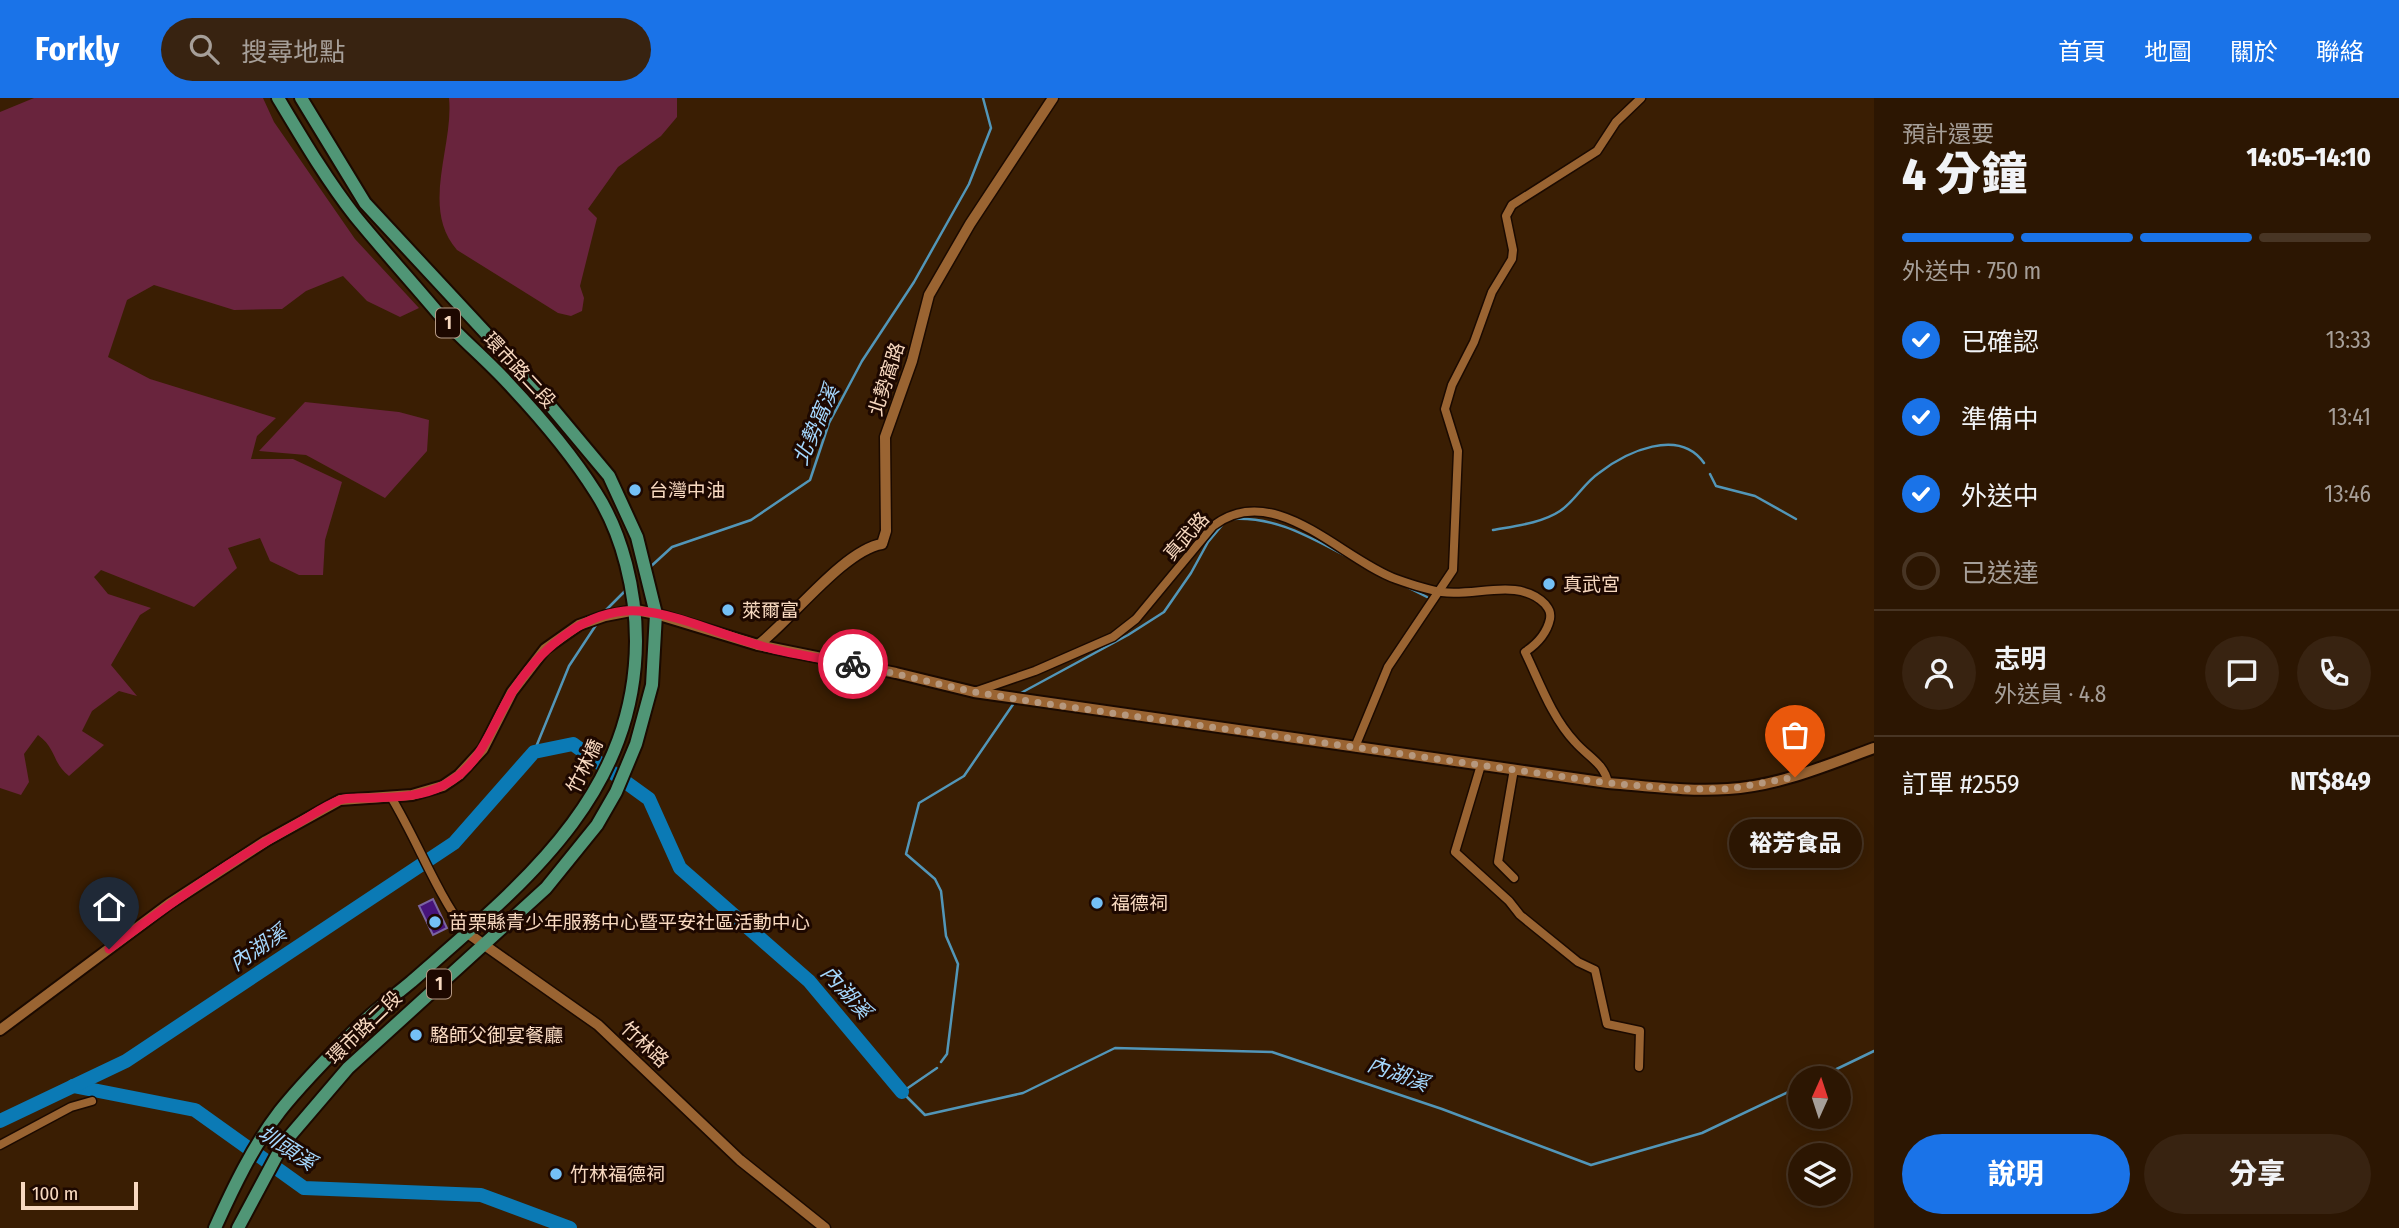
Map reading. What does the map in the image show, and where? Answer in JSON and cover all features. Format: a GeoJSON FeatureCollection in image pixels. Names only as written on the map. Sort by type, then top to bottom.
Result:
{"type":"FeatureCollection","features":[{"type":"Feature","properties":{"kind":"main road","name":"環市路二段"},"geometry":{"type":"LineString","coordinates":[[278,98],[305,144],[355,216],[440,314],[508,383],[565,447],[599,496],[619,544],[636,610]]}},
{"type":"Feature","properties":{"kind":"main road","name":"環市路二段"},"geometry":{"type":"LineString","coordinates":[[301,98],[365,203],[522,372],[608,476],[637,537],[656,614]]}},
{"type":"Feature","properties":{"kind":"main road"},"geometry":{"type":"LineString","coordinates":[[0,1030],[169,904],[267,841],[340,800],[430,791],[459,775],[483,749],[512,692],[545,649],[579,625],[636,610],[758,645],[974,692],[1608,783],[1677,789],[1729,789],[1795,777],[1874,748]]}},
{"type":"Feature","properties":{"kind":"main road","name":"竹林橋"},"geometry":{"type":"LineString","coordinates":[[580,817],[607,767],[630,709],[636,662],[636,610]]}},
{"type":"Feature","properties":{"kind":"main road","name":"竹林橋"},"geometry":{"type":"LineString","coordinates":[[597,825],[616,792],[636,744],[652,685],[656,614]]}},
{"type":"Feature","properties":{"kind":"main road","name":"環市路二段"},"geometry":{"type":"LineString","coordinates":[[215,1228],[250,1160],[280,1111],[360,1025],[540,864],[580,817]]}},
{"type":"Feature","properties":{"kind":"main road","name":"環市路二段"},"geometry":{"type":"LineString","coordinates":[[238,1228],[283,1144],[348,1068],[546,888],[597,825]]}},
{"type":"Feature","properties":{"kind":"street","name":"北勢窩路"},"geometry":{"type":"LineString","coordinates":[[758,645],[834,574],[869,546],[882,544],[886,531],[885,437],[912,360],[929,295],[970,224],[1053,98]]}},
{"type":"Feature","properties":{"kind":"street"},"geometry":{"type":"LineString","coordinates":[[1355,747],[1388,667],[1441,592],[1453,570],[1458,451],[1445,409],[1452,385],[1474,342],[1492,292],[1512,259],[1513,250],[1506,216],[1512,205],[1597,151],[1616,122],[1641,98]]}},
{"type":"Feature","properties":{"kind":"street","name":"真武路"},"geometry":{"type":"LineString","coordinates":[[974,692],[1035,671],[1113,637],[1136,619],[1213,526],[1225,516],[1243,511],[1297,522],[1394,579],[1441,592],[1522,591],[1537,596],[1551,614],[1543,635],[1525,652],[1564,729],[1574,742],[1606,769],[1608,783]]}},
{"type":"Feature","properties":{"kind":"street"},"geometry":{"type":"LineString","coordinates":[[1481,765],[1455,852],[1509,901],[1520,915],[1578,962],[1595,970],[1607,1024],[1640,1031],[1639,1067]]}},
{"type":"Feature","properties":{"kind":"street"},"geometry":{"type":"LineString","coordinates":[[1514,769],[1498,862],[1514,878]]}},
{"type":"Feature","properties":{"kind":"street","name":"竹林路"},"geometry":{"type":"LineString","coordinates":[[391,797],[439,892],[466,932],[598,1025],[740,1160],[825,1228]]}},
{"type":"Feature","properties":{"kind":"street"},"geometry":{"type":"LineString","coordinates":[[0,1144],[71,1107],[92,1101]]}},
{"type":"Feature","properties":{"kind":"shaded area"},"geometry":{"type":"Polygon","coordinates":[[[34,98],[263,98],[274,122],[355,239],[419,308],[400,317],[367,301],[343,276],[306,291],[282,309],[234,310],[154,285],[127,300],[108,357],[150,379],[276,418],[257,436],[251,459],[293,459],[342,482],[325,540],[323,575],[299,575],[270,561],[260,538],[228,548],[237,568],[194,607],[101,570],[94,577],[108,594],[151,608],[140,615],[111,665],[137,696],[119,691],[92,711],[82,731],[104,745],[69,776],[38,735],[24,754],[29,782],[21,795],[0,788],[0,112],[34,98]]]}},
{"type":"Feature","properties":{"kind":"shaded area"},"geometry":{"type":"Polygon","coordinates":[[[449,98],[677,98],[677,117],[661,136],[618,167],[588,209],[597,218],[580,286],[584,298],[582,311],[571,316],[558,313],[457,250],[446,233],[440,196],[449,98]]]}},
{"type":"Feature","properties":{"kind":"shaded area"},"geometry":{"type":"Polygon","coordinates":[[[305,402],[399,412],[429,420],[427,451],[385,498],[306,455],[259,451],[305,402]]]}},
{"type":"Feature","properties":{"kind":"building","name":"苗栗縣青少年服務中心暨平安社區活動中心"},"geometry":{"type":"Polygon","coordinates":[[[433,899],[447,928],[433,935],[419,906],[433,899]]]}},
{"type":"Feature","properties":{"kind":"waterway","name":"北勢窩溪"},"geometry":{"type":"LineString","coordinates":[[648,569],[672,547],[751,520],[810,480],[829,423],[862,361],[914,282],[969,184],[991,128],[983,98]]}},
{"type":"Feature","properties":{"kind":"waterway"},"geometry":{"type":"LineString","coordinates":[[1493,530],[1528,524],[1553,515],[1565,507],[1599,473],[1637,451],[1667,445],[1681,446],[1693,452],[1704,463]]}},
{"type":"Feature","properties":{"kind":"waterway"},"geometry":{"type":"LineString","coordinates":[[1710,474],[1716,486],[1755,496],[1796,519]]}},
{"type":"Feature","properties":{"kind":"waterway"},"geometry":{"type":"LineString","coordinates":[[1231,519],[1248,519],[1279,525],[1352,559]]}},
{"type":"Feature","properties":{"kind":"waterway"},"geometry":{"type":"LineString","coordinates":[[1019,694],[1128,635],[1164,612],[1191,573],[1208,542],[1223,524]]}},
{"type":"Feature","properties":{"kind":"waterway"},"geometry":{"type":"LineString","coordinates":[[1405,586],[1427,597]]}},
{"type":"Feature","properties":{"kind":"waterway","name":"北勢窩溪"},"geometry":{"type":"LineString","coordinates":[[603,613],[628,588]]}},
{"type":"Feature","properties":{"kind":"waterway","name":"北勢窩溪"},"geometry":{"type":"LineString","coordinates":[[534,752],[569,666],[598,622]]}},
{"type":"Feature","properties":{"kind":"waterway"},"geometry":{"type":"LineString","coordinates":[[941,1062],[947,1054],[958,964],[946,936],[941,891],[935,879],[906,854],[919,803],[964,776],[1014,703]]}},
{"type":"Feature","properties":{"kind":"waterway","name":"內湖溪"},"geometry":{"type":"LineString","coordinates":[[0,1121],[126,1061],[454,843],[534,752],[573,744],[649,799],[680,868],[809,981],[902,1092]]}},
{"type":"Feature","properties":{"kind":"waterway","name":"內湖溪"},"geometry":{"type":"LineString","coordinates":[[937,1068],[902,1092],[925,1115],[1023,1093],[1115,1048],[1272,1052],[1442,1109],[1591,1165],[1702,1133],[1788,1092]]}},
{"type":"Feature","properties":{"kind":"waterway","name":"內湖溪"},"geometry":{"type":"LineString","coordinates":[[1843,1066],[1874,1051]]}},
{"type":"Feature","properties":{"kind":"waterway","name":"圳頭溪"},"geometry":{"type":"LineString","coordinates":[[73,1086],[195,1110],[304,1188],[481,1195],[570,1228]]}},
{"type":"Feature","properties":{"kind":"way so far"},"geometry":{"type":"LineString","coordinates":[[853,664],[974,692],[1041,703],[1608,783],[1677,789],[1729,789],[1795,777]]}},
{"type":"Feature","properties":{"kind":"place","name":"台灣中油"},"geometry":{"type":"Point","coordinates":[635,490]}},
{"type":"Feature","properties":{"kind":"place","name":"真武宮"},"geometry":{"type":"Point","coordinates":[1549,584]}},
{"type":"Feature","properties":{"kind":"place","name":"萊爾富"},"geometry":{"type":"Point","coordinates":[728,610]}},
{"type":"Feature","properties":{"kind":"place","name":"裕芳食品"},"geometry":{"type":"Point","coordinates":[1795,777]}},
{"type":"Feature","properties":{"kind":"place","name":"福德祠"},"geometry":{"type":"Point","coordinates":[1097,903]}},
{"type":"Feature","properties":{"kind":"place","name":"苗栗縣青少年服務中心暨平安社區活動中心"},"geometry":{"type":"Point","coordinates":[435,922]}},
{"type":"Feature","properties":{"kind":"place","name":"駱師父御宴餐廳"},"geometry":{"type":"Point","coordinates":[416,1035]}},
{"type":"Feature","properties":{"kind":"place","name":"竹林福德祠"},"geometry":{"type":"Point","coordinates":[556,1174]}},
{"type":"Feature","properties":{"kind":"route"},"geometry":{"type":"LineString","coordinates":[[109,949],[213,875],[340,800],[412,795],[443,786],[459,775],[483,749],[523,676],[545,649],[579,625],[636,610],[758,645],[853,664]]}}]}
